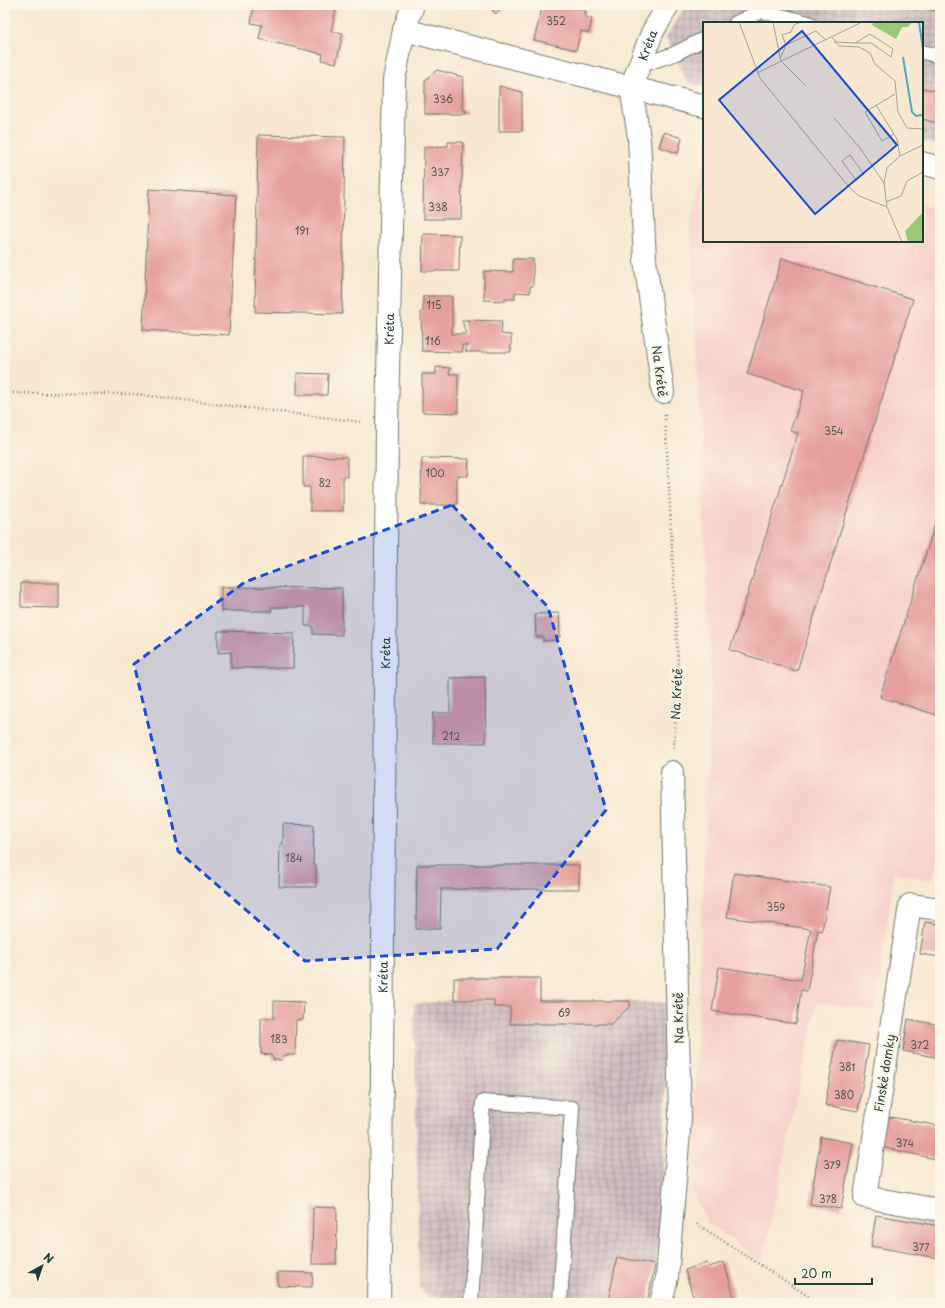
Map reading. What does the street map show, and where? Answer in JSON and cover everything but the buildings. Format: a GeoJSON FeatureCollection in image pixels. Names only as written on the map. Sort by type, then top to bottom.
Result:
{"type":"FeatureCollection","features":[{"type":"Feature","properties":{"kind":"street","name":"Kréta"},"geometry":{"type":"LineString","coordinates":[[378,1303],[381,1189],[387,425],[394,80],[404,30],[413,5]]}},
{"type":"Feature","properties":{"kind":"street","name":"Kréta"},"geometry":{"type":"LineString","coordinates":[[631,87],[652,32],[668,5]]}},
{"type":"Feature","properties":{"kind":"street"},"geometry":{"type":"LineString","coordinates":[[404,30],[703,106]]}},
{"type":"Feature","properties":{"kind":"street","name":"Na Krétě"},"geometry":{"type":"LineString","coordinates":[[631,87],[639,138],[645,260],[663,392]]}},
{"type":"Feature","properties":{"kind":"street"},"geometry":{"type":"LineString","coordinates":[[923,163],[940,168]]}},
{"type":"Feature","properties":{"kind":"street","name":"Na Krétě"},"geometry":{"type":"LineString","coordinates":[[662,1303],[667,1277],[680,1119],[672,772]]}},
{"type":"Feature","properties":{"kind":"street","name":"Finské domky"},"geometry":{"type":"LineString","coordinates":[[940,909],[910,905],[865,1197],[940,1210]]}},
{"type":"Feature","properties":{"kind":"lane"},"geometry":{"type":"LineString","coordinates":[[738,22],[762,8],[806,22]]}},
{"type":"Feature","properties":{"kind":"lane"},"geometry":{"type":"LineString","coordinates":[[639,66],[674,54],[703,40]]}},
{"type":"Feature","properties":{"kind":"lane"},"geometry":{"type":"LineString","coordinates":[[923,52],[940,56]]}},
{"type":"Feature","properties":{"kind":"lane"},"geometry":{"type":"LineString","coordinates":[[471,1303],[483,1102],[572,1108],[560,1303]]}},
{"type":"Feature","properties":{"kind":"path","name":"Na Krétě"},"geometry":{"type":"LineString","coordinates":[[663,392],[678,662],[672,772]]}},
{"type":"Feature","properties":{"kind":"path"},"geometry":{"type":"LineString","coordinates":[[5,393],[134,394],[387,425]]}},
{"type":"Feature","properties":{"kind":"path"},"geometry":{"type":"LineString","coordinates":[[672,1208],[818,1303]]}},
{"type":"Feature","properties":{"kind":"highlighted area"},"geometry":{"type":"Polygon","coordinates":[[[452,505],[548,607],[606,810],[497,949],[305,961],[178,851],[134,664],[245,582],[452,505]]]}},
{"type":"Feature","properties":{"kind":"shaded area"},"geometry":{"type":"Polygon","coordinates":[[[686,5],[940,5],[940,146],[923,141],[923,22],[703,22],[703,86],[687,82],[666,37],[686,5]]]}},
{"type":"Feature","properties":{"kind":"shaded area"},"geometry":{"type":"Polygon","coordinates":[[[703,167],[703,242],[923,242],[923,205],[940,211],[940,853],[932,880],[894,872],[875,1010],[817,1002],[762,1262],[707,1222],[692,1192],[711,674],[690,226],[703,167]]]}},
{"type":"Feature","properties":{"kind":"shaded area"},"geometry":{"type":"Polygon","coordinates":[[[454,1000],[630,1001],[668,1003],[663,1216],[647,1303],[459,1303],[459,1298],[427,1297],[419,1288],[414,1004],[454,1000]]]}}]}
